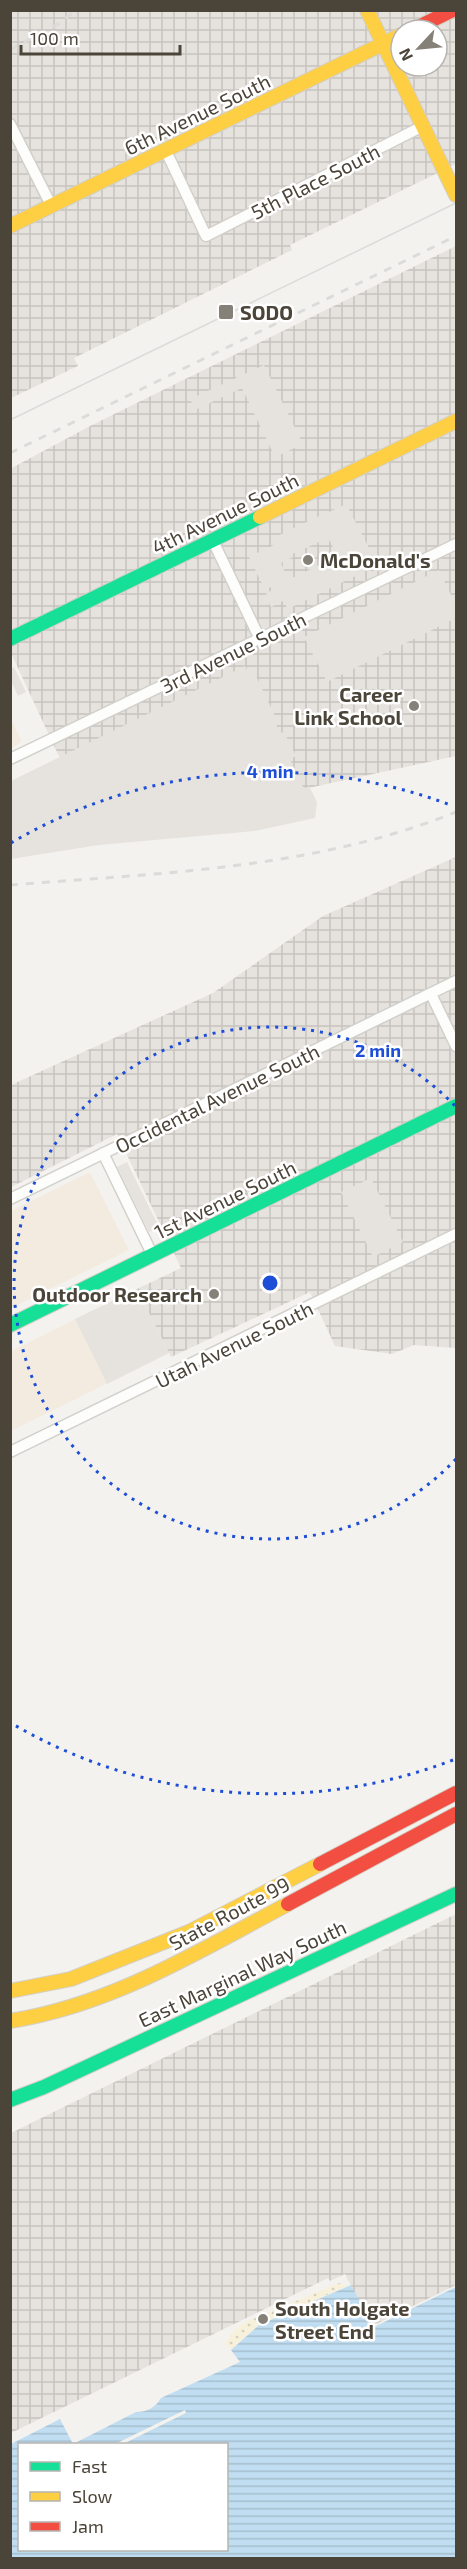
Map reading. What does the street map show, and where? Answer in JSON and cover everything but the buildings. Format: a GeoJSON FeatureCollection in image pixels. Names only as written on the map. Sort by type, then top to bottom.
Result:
{"type":"FeatureCollection","features":[{"type":"Feature","properties":{"kind":"main road"},"geometry":{"type":"LineString","coordinates":[[368,10],[456,195]]}},
{"type":"Feature","properties":{"kind":"main road"},"geometry":{"type":"LineString","coordinates":[[437,18],[453,10]]}},
{"type":"Feature","properties":{"kind":"main road","name":"6th Avenue South"},"geometry":{"type":"LineString","coordinates":[[10,226],[389,41]]}},
{"type":"Feature","properties":{"kind":"main road","name":"4th Avenue South"},"geometry":{"type":"LineString","coordinates":[[10,639],[456,421]]}},
{"type":"Feature","properties":{"kind":"main road","name":"1st Avenue South"},"geometry":{"type":"LineString","coordinates":[[10,1325],[456,1106]]}},
{"type":"Feature","properties":{"kind":"main road","name":"State Route 99"},"geometry":{"type":"LineString","coordinates":[[10,1991],[71,1979],[189,1932],[456,1792]]}},
{"type":"Feature","properties":{"kind":"main road","name":"State Route 99"},"geometry":{"type":"LineString","coordinates":[[10,2021],[56,2012],[100,1999],[141,1982],[456,1814]]}},
{"type":"Feature","properties":{"kind":"main road","name":"East Marginal Way South"},"geometry":{"type":"LineString","coordinates":[[10,2100],[44,2087],[456,1894]]}},
{"type":"Feature","properties":{"kind":"street"},"geometry":{"type":"LineString","coordinates":[[10,124],[52,207]]}},
{"type":"Feature","properties":{"kind":"street","name":"5th Place South"},"geometry":{"type":"LineString","coordinates":[[166,151],[206,236],[423,126]]}},
{"type":"Feature","properties":{"kind":"street"},"geometry":{"type":"LineString","coordinates":[[213,541],[260,639]]}},
{"type":"Feature","properties":{"kind":"street","name":"3rd Avenue South"},"geometry":{"type":"LineString","coordinates":[[10,759],[456,544]]}},
{"type":"Feature","properties":{"kind":"street","name":"Occidental Avenue South"},"geometry":{"type":"LineString","coordinates":[[10,1199],[456,981]]}},
{"type":"Feature","properties":{"kind":"street"},"geometry":{"type":"LineString","coordinates":[[431,994],[456,1046]]}},
{"type":"Feature","properties":{"kind":"street"},"geometry":{"type":"LineString","coordinates":[[104,1154],[153,1256]]}},
{"type":"Feature","properties":{"kind":"street","name":"Utah Avenue South"},"geometry":{"type":"LineString","coordinates":[[10,1452],[456,1234]]}},
{"type":"Feature","properties":{"kind":"shaded area"},"geometry":{"type":"Polygon","coordinates":[[[11,11],[456,11],[456,164],[290,245],[292,250],[74,358],[78,366],[11,398],[11,11]]]}},
{"type":"Feature","properties":{"kind":"shaded area"},"geometry":{"type":"Polygon","coordinates":[[[456,246],[456,756],[95,834],[11,653],[10,469],[92,425],[456,246]]]}},
{"type":"Feature","properties":{"kind":"shaded area"},"geometry":{"type":"Polygon","coordinates":[[[264,365],[303,444],[275,457],[242,388],[195,410],[190,399],[264,365]]]}},
{"type":"Feature","properties":{"kind":"shaded area"},"geometry":{"type":"Polygon","coordinates":[[[346,504],[378,565],[288,609],[283,601],[271,607],[265,595],[273,589],[271,587],[265,590],[249,557],[274,545],[271,540],[273,538],[319,516],[327,520],[329,512],[346,504]],[[328,538],[292,554],[293,557],[281,563],[288,580],[338,556],[328,538]]]}},
{"type":"Feature","properties":{"kind":"shaded area"},"geometry":{"type":"Polygon","coordinates":[[[439,570],[456,605],[456,618],[327,682],[304,637],[439,570]]]}},
{"type":"Feature","properties":{"kind":"shaded area"},"geometry":{"type":"Polygon","coordinates":[[[245,666],[249,674],[254,672],[278,722],[276,724],[280,733],[284,732],[296,756],[290,759],[304,789],[309,786],[317,802],[315,818],[255,831],[99,845],[11,859],[11,781],[245,666]]]}},
{"type":"Feature","properties":{"kind":"shaded area"},"geometry":{"type":"Polygon","coordinates":[[[14,667],[26,692],[18,696],[11,681],[11,669],[14,667]]]}},
{"type":"Feature","properties":{"kind":"shaded area"},"geometry":{"type":"Polygon","coordinates":[[[11,719],[22,742],[10,748],[11,719]]]}},
{"type":"Feature","properties":{"kind":"shaded area"},"geometry":{"type":"Polygon","coordinates":[[[456,857],[456,1348],[414,1345],[392,1354],[335,1346],[310,1292],[171,1357],[137,1289],[181,1268],[117,1134],[11,1187],[11,1085],[213,993],[323,916],[456,857]]]}},
{"type":"Feature","properties":{"kind":"shaded area"},"geometry":{"type":"Polygon","coordinates":[[[127,1162],[159,1227],[149,1232],[117,1167],[127,1162]]]}},
{"type":"Feature","properties":{"kind":"shaded area"},"geometry":{"type":"Polygon","coordinates":[[[90,1172],[129,1250],[11,1308],[11,1211],[90,1172]]]}},
{"type":"Feature","properties":{"kind":"shaded area"},"geometry":{"type":"Polygon","coordinates":[[[371,1178],[403,1242],[373,1257],[341,1192],[371,1178]]]}},
{"type":"Feature","properties":{"kind":"shaded area"},"geometry":{"type":"Polygon","coordinates":[[[137,1289],[169,1353],[11,1431],[11,1351],[137,1289]]]}},
{"type":"Feature","properties":{"kind":"shaded area"},"geometry":{"type":"Polygon","coordinates":[[[137,1289],[169,1353],[107,1384],[75,1319],[137,1289]]]}},
{"type":"Feature","properties":{"kind":"shaded area"},"geometry":{"type":"Polygon","coordinates":[[[456,1914],[456,2285],[372,2326],[345,2274],[330,2281],[328,2278],[11,2433],[11,2133],[456,1914]]]}},
{"type":"Feature","properties":{"kind":"sand","name":"South Holgate Street End"},"geometry":{"type":"Polygon","coordinates":[[[339,2283],[347,2286],[259,2325],[231,2350],[225,2343],[234,2331],[246,2322],[339,2283]]]}},
{"type":"Feature","properties":{"kind":"water"},"geometry":{"type":"Polygon","coordinates":[[[351,2285],[374,2327],[456,2287],[456,2558],[11,2558],[11,2444],[60,2419],[72,2443],[18,2443],[18,2551],[228,2551],[228,2443],[75,2443],[136,2412],[150,2409],[161,2398],[240,2362],[231,2350],[259,2325],[351,2285]]]}},
{"type":"Feature","properties":{"kind":"pier"},"geometry":{"type":"Polygon","coordinates":[[[185,2410],[186,2413],[125,2443],[117,2443],[185,2410]]]}},
{"type":"Feature","properties":{"kind":"tram line"},"geometry":{"type":"LineString","coordinates":[[10,420],[456,203]]}},
{"type":"Feature","properties":{"kind":"railway"},"geometry":{"type":"LineString","coordinates":[[10,50],[58,24],[76,10]]}},
{"type":"Feature","properties":{"kind":"railway"},"geometry":{"type":"LineString","coordinates":[[10,453],[456,236]]}},
{"type":"Feature","properties":{"kind":"railway"},"geometry":{"type":"LineString","coordinates":[[10,885],[180,872],[293,857],[348,846],[403,831],[456,812]]}},
{"type":"Feature","properties":{"kind":"traffic: fast"},"geometry":{"type":"LineString","coordinates":[[10,639],[260,517]]}},
{"type":"Feature","properties":{"kind":"traffic: fast"},"geometry":{"type":"LineString","coordinates":[[10,1325],[456,1106]]}},
{"type":"Feature","properties":{"kind":"traffic: fast"},"geometry":{"type":"LineString","coordinates":[[44,2087],[456,1894]]}},
{"type":"Feature","properties":{"kind":"traffic: fast"},"geometry":{"type":"LineString","coordinates":[[10,2100],[44,2087]]}},
{"type":"Feature","properties":{"kind":"traffic: slow"},"geometry":{"type":"LineString","coordinates":[[367,10],[456,195]]}},
{"type":"Feature","properties":{"kind":"traffic: slow"},"geometry":{"type":"LineString","coordinates":[[10,226],[389,41]]}},
{"type":"Feature","properties":{"kind":"traffic: slow"},"geometry":{"type":"LineString","coordinates":[[260,517],[456,421]]}},
{"type":"Feature","properties":{"kind":"traffic: slow"},"geometry":{"type":"LineString","coordinates":[[10,1991],[71,1979],[189,1932],[320,1864]]}},
{"type":"Feature","properties":{"kind":"traffic: slow"},"geometry":{"type":"LineString","coordinates":[[10,2021],[84,2003],[119,1989],[188,1957],[288,1904]]}},
{"type":"Feature","properties":{"kind":"traffic: jam"},"geometry":{"type":"LineString","coordinates":[[437,18],[453,10]]}},
{"type":"Feature","properties":{"kind":"traffic: jam"},"geometry":{"type":"LineString","coordinates":[[320,1864],[456,1793]]}},
{"type":"Feature","properties":{"kind":"traffic: jam"},"geometry":{"type":"LineString","coordinates":[[288,1904],[456,1814]]}},
{"type":"Feature","properties":{"kind":"place","name":"SODO"},"geometry":{"type":"Point","coordinates":[226,312]}},
{"type":"Feature","properties":{"kind":"place","name":"McDonald's"},"geometry":{"type":"Point","coordinates":[308,560]}},
{"type":"Feature","properties":{"kind":"place","name":"Career Link School"},"geometry":{"type":"Point","coordinates":[414,706]}},
{"type":"Feature","properties":{"kind":"place","name":"Outdoor Research"},"geometry":{"type":"Point","coordinates":[214,1294]}},
{"type":"Feature","properties":{"kind":"place","name":"South Holgate Street End"},"geometry":{"type":"Point","coordinates":[263,2319]}}]}
